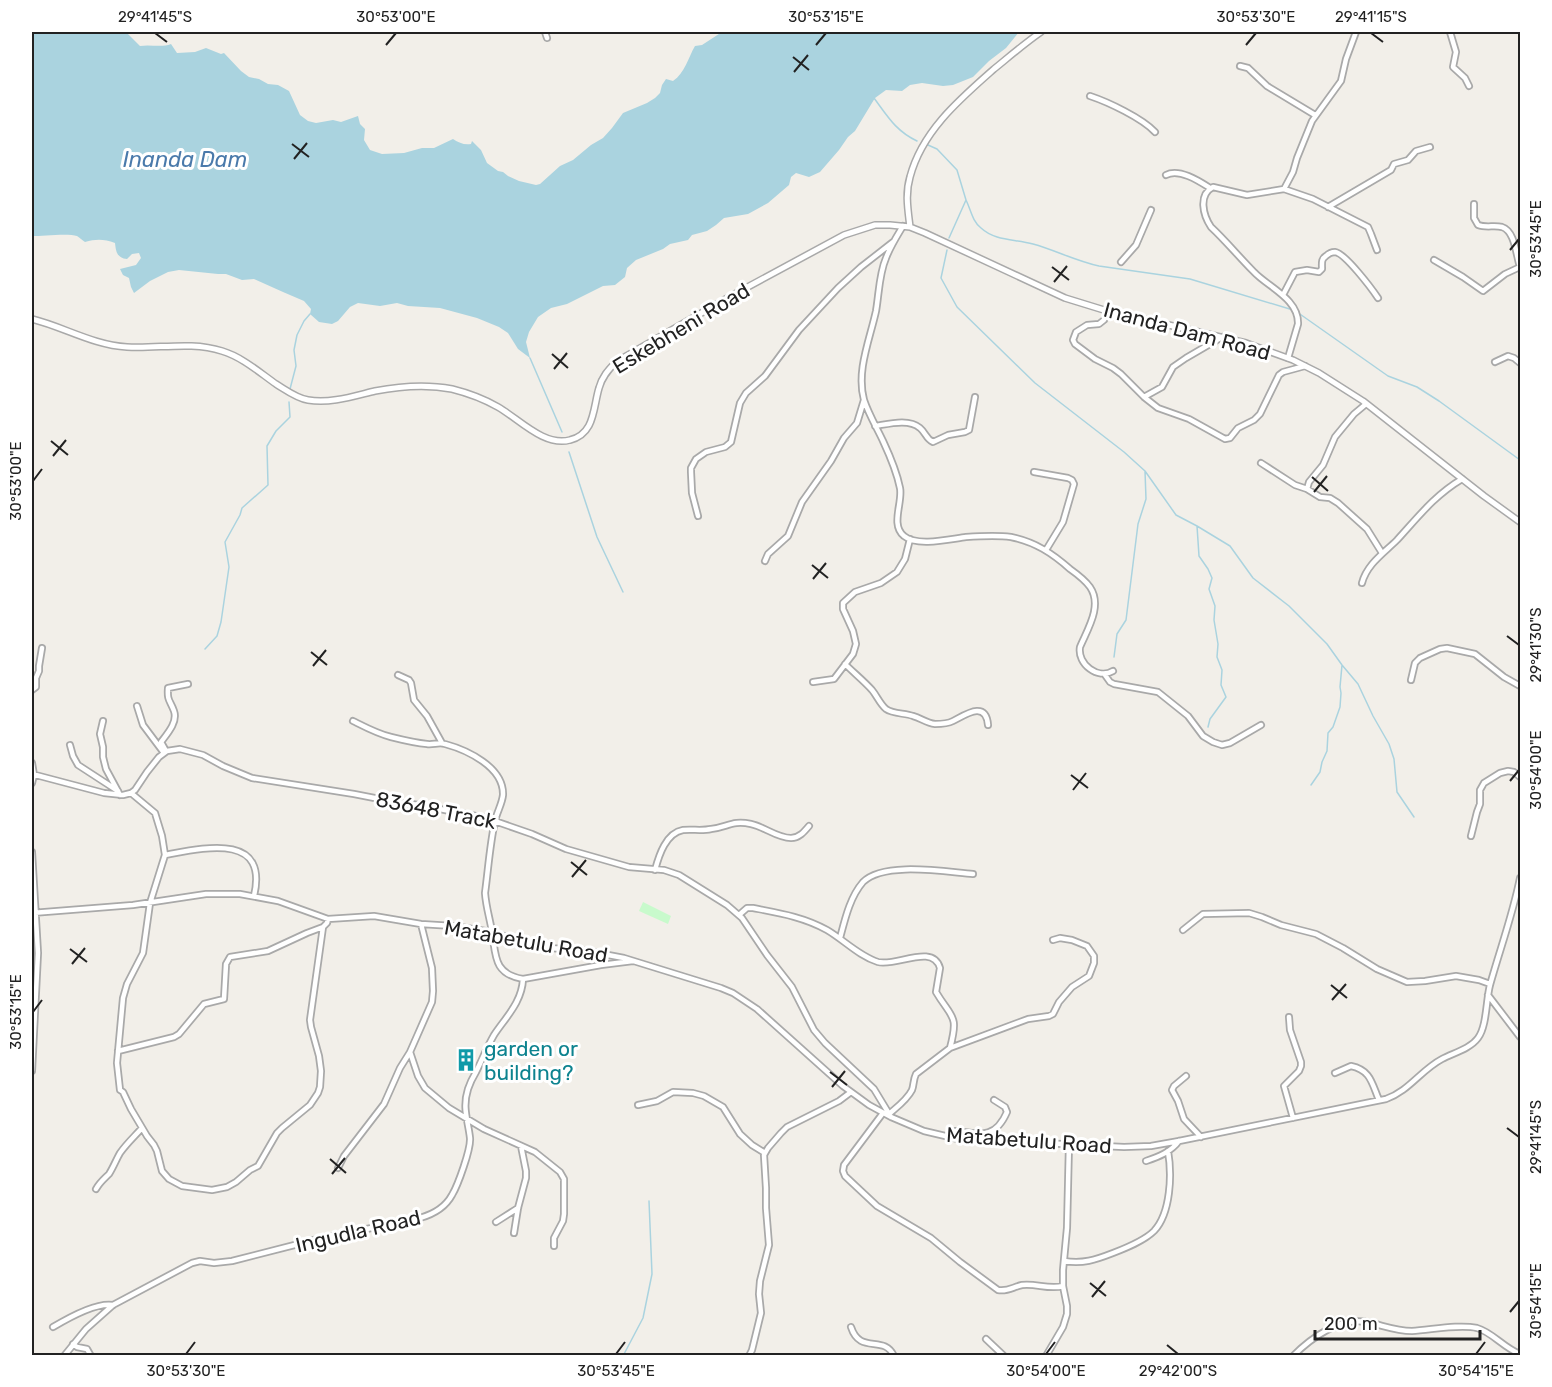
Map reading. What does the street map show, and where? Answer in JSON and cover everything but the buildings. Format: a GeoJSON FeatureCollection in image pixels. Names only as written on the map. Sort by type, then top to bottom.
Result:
{"type":"FeatureCollection","features":[{"type":"Feature","properties":{"kind":"street"},"geometry":{"type":"LineString","coordinates":[[545,32],[548,38]]}},
{"type":"Feature","properties":{"kind":"street"},"geometry":{"type":"LineString","coordinates":[[910,227],[907,196],[909,178],[921,149],[932,132],[943,117],[971,90],[1028,40],[1041,32]]}},
{"type":"Feature","properties":{"kind":"street"},"geometry":{"type":"LineString","coordinates":[[1284,189],[1315,115],[1341,81],[1356,32]]}},
{"type":"Feature","properties":{"kind":"street"},"geometry":{"type":"LineString","coordinates":[[1450,32],[1456,52],[1453,67],[1465,78],[1468,86]]}},
{"type":"Feature","properties":{"kind":"street"},"geometry":{"type":"LineString","coordinates":[[1239,66],[1248,68],[1267,86],[1315,115]]}},
{"type":"Feature","properties":{"kind":"street"},"geometry":{"type":"LineString","coordinates":[[1090,96],[1150,126],[1155,132]]}},
{"type":"Feature","properties":{"kind":"street"},"geometry":{"type":"LineString","coordinates":[[1328,207],[1391,170],[1394,164],[1408,160],[1416,150],[1430,147]]}},
{"type":"Feature","properties":{"kind":"street"},"geometry":{"type":"LineString","coordinates":[[1166,175],[1178,172],[1210,188],[1247,195],[1284,189],[1314,199],[1368,227],[1377,250]]}},
{"type":"Feature","properties":{"kind":"street"},"geometry":{"type":"LineString","coordinates":[[1210,188],[1206,193],[1203,210],[1207,221],[1256,274],[1282,295],[1296,311],[1299,320],[1288,358]]}},
{"type":"Feature","properties":{"kind":"street"},"geometry":{"type":"LineString","coordinates":[[1434,260],[1483,291],[1505,274],[1521,267],[1509,231],[1503,227],[1478,225],[1474,218],[1474,204]]}},
{"type":"Feature","properties":{"kind":"street"},"geometry":{"type":"LineString","coordinates":[[1121,262],[1136,245],[1151,210]]}},
{"type":"Feature","properties":{"kind":"street","name":"Eskebheni Road"},"geometry":{"type":"LineString","coordinates":[[32,319],[112,345],[196,347],[223,351],[247,363],[297,397],[307,400],[344,398],[409,386],[436,386],[456,390],[497,406],[545,437],[560,441],[570,440],[584,433],[592,419],[603,376],[616,362],[826,244],[875,225],[890,225]]}},
{"type":"Feature","properties":{"kind":"street","name":"Inanda Dam Road"},"geometry":{"type":"LineString","coordinates":[[890,225],[910,227],[1065,297],[1109,312],[1246,343],[1305,366],[1366,404],[1521,522]]}},
{"type":"Feature","properties":{"kind":"street"},"geometry":{"type":"LineString","coordinates":[[903,226],[882,270],[865,357],[862,389],[864,400],[889,454],[901,490],[897,522],[899,530],[902,535],[910,539],[935,541],[968,537],[1009,537],[1024,540],[1046,550],[1084,580],[1093,593],[1095,609],[1079,652],[1081,659],[1100,675],[1113,671]]}},
{"type":"Feature","properties":{"kind":"street"},"geometry":{"type":"LineString","coordinates":[[698,516],[692,493],[691,472],[696,459],[706,452],[727,446],[733,437],[740,403],[746,393],[765,376],[799,330],[838,288],[895,240]]}},
{"type":"Feature","properties":{"kind":"street"},"geometry":{"type":"LineString","coordinates":[[1282,295],[1295,273],[1307,270],[1319,272],[1322,269],[1324,256],[1335,252],[1354,267],[1378,298]]}},
{"type":"Feature","properties":{"kind":"street"},"geometry":{"type":"LineString","coordinates":[[1109,312],[1099,324],[1087,325],[1078,330],[1074,335],[1075,344],[1121,374],[1158,408],[1189,419],[1227,439],[1260,414],[1279,375],[1305,366]]}},
{"type":"Feature","properties":{"kind":"street"},"geometry":{"type":"LineString","coordinates":[[1144,397],[1162,387],[1173,367],[1222,337]]}},
{"type":"Feature","properties":{"kind":"street"},"geometry":{"type":"LineString","coordinates":[[1495,362],[1508,356],[1521,363]]}},
{"type":"Feature","properties":{"kind":"street"},"geometry":{"type":"LineString","coordinates":[[875,426],[911,423],[921,428],[928,440],[933,442],[948,435],[968,431],[975,397]]}},
{"type":"Feature","properties":{"kind":"street"},"geometry":{"type":"LineString","coordinates":[[765,561],[768,554],[788,536],[802,501],[831,461],[844,438],[857,423],[864,400]]}},
{"type":"Feature","properties":{"kind":"street"},"geometry":{"type":"LineString","coordinates":[[1307,489],[1309,482],[1322,467],[1335,437],[1354,414],[1366,404]]}},
{"type":"Feature","properties":{"kind":"street"},"geometry":{"type":"LineString","coordinates":[[1261,463],[1295,485],[1320,497],[1330,498],[1347,510],[1367,529],[1382,553]]}},
{"type":"Feature","properties":{"kind":"street"},"geometry":{"type":"LineString","coordinates":[[1034,472],[1068,478],[1074,484],[1063,522],[1046,550]]}},
{"type":"Feature","properties":{"kind":"street"},"geometry":{"type":"LineString","coordinates":[[1362,583],[1365,574],[1382,553],[1443,490],[1462,479]]}},
{"type":"Feature","properties":{"kind":"street"},"geometry":{"type":"LineString","coordinates":[[813,682],[834,679],[854,654],[856,644],[843,609],[843,603],[855,592],[881,584],[897,573],[910,539]]}},
{"type":"Feature","properties":{"kind":"street"},"geometry":{"type":"LineString","coordinates":[[32,690],[36,687],[42,648]]}},
{"type":"Feature","properties":{"kind":"street"},"geometry":{"type":"LineString","coordinates":[[1411,680],[1415,663],[1420,658],[1440,648],[1447,648],[1474,654],[1504,677],[1521,686]]}},
{"type":"Feature","properties":{"kind":"street"},"geometry":{"type":"LineString","coordinates":[[845,664],[871,689],[884,707],[891,711],[938,724],[953,721],[968,712],[977,711],[984,713],[988,725]]}},
{"type":"Feature","properties":{"kind":"street"},"geometry":{"type":"LineString","coordinates":[[399,675],[411,682],[414,700],[427,716],[442,742]]}},
{"type":"Feature","properties":{"kind":"street"},"geometry":{"type":"LineString","coordinates":[[1105,675],[1114,684],[1158,692],[1188,716],[1203,736],[1222,745],[1230,743],[1261,725]]}},
{"type":"Feature","properties":{"kind":"street"},"geometry":{"type":"LineString","coordinates":[[165,752],[161,742],[174,723],[175,714],[167,697],[168,688],[188,684]]}},
{"type":"Feature","properties":{"kind":"street"},"geometry":{"type":"LineString","coordinates":[[137,705],[143,725],[165,752]]}},
{"type":"Feature","properties":{"kind":"street"},"geometry":{"type":"LineString","coordinates":[[103,721],[100,734],[104,747],[103,757],[106,769],[121,794]]}},
{"type":"Feature","properties":{"kind":"street"},"geometry":{"type":"LineString","coordinates":[[353,721],[381,735],[429,744],[442,742],[458,748],[476,758],[498,776],[503,797],[495,821],[485,893],[496,960],[506,972],[523,979],[636,961]]}},
{"type":"Feature","properties":{"kind":"street"},"geometry":{"type":"LineString","coordinates":[[70,745],[78,765],[121,794]]}},
{"type":"Feature","properties":{"kind":"street","name":"83648 Track"},"geometry":{"type":"LineString","coordinates":[[165,752],[174,749],[194,752],[252,778],[486,818],[566,849],[629,867],[664,870],[679,875],[739,915],[792,987],[814,1030],[874,1089],[888,1115]]}},
{"type":"Feature","properties":{"kind":"street"},"geometry":{"type":"LineString","coordinates":[[33,774],[104,793],[131,793],[155,761],[165,752]]}},
{"type":"Feature","properties":{"kind":"street"},"geometry":{"type":"LineString","coordinates":[[32,764],[32,783]]}},
{"type":"Feature","properties":{"kind":"street"},"geometry":{"type":"LineString","coordinates":[[1471,836],[1480,804],[1480,790],[1484,783],[1508,771],[1521,777]]}},
{"type":"Feature","properties":{"kind":"street"},"geometry":{"type":"LineString","coordinates":[[131,793],[156,813],[165,855],[150,903],[142,952],[123,998],[117,1063],[120,1090],[157,1151],[162,1171],[169,1179],[182,1186],[212,1190],[236,1182],[258,1166],[277,1133],[310,1105],[320,1090],[319,1056],[310,1020],[323,927]]}},
{"type":"Feature","properties":{"kind":"street"},"geometry":{"type":"LineString","coordinates":[[655,870],[658,858],[667,841],[681,830],[709,830],[735,822],[754,825],[780,836],[794,838],[802,834],[809,826]]}},
{"type":"Feature","properties":{"kind":"street"},"geometry":{"type":"LineString","coordinates":[[165,855],[213,847],[244,853],[255,866],[254,896]]}},
{"type":"Feature","properties":{"kind":"street"},"geometry":{"type":"LineString","coordinates":[[32,852],[38,953],[32,1071]]}},
{"type":"Feature","properties":{"kind":"street"},"geometry":{"type":"LineString","coordinates":[[840,938],[848,909],[862,884],[872,876],[921,869],[973,874]]}},
{"type":"Feature","properties":{"kind":"street","name":"Matabetulu Road"},"geometry":{"type":"LineString","coordinates":[[34,913],[150,903],[206,894],[240,894],[287,904],[328,919],[374,916],[421,924],[453,926],[492,932],[537,947],[587,951],[636,961],[733,993],[757,1009],[843,1086],[888,1115],[924,1131],[950,1138],[977,1141],[1124,1147],[1151,1146],[1201,1137],[1394,1096],[1442,1059],[1473,1044],[1483,1028],[1490,984],[1521,878]]}},
{"type":"Feature","properties":{"kind":"street"},"geometry":{"type":"LineString","coordinates":[[739,915],[749,908],[807,920],[840,938],[861,954],[882,963],[931,956],[937,961],[940,973],[936,992],[955,1021],[950,1048]]}},
{"type":"Feature","properties":{"kind":"street"},"geometry":{"type":"LineString","coordinates":[[1183,930],[1203,914],[1249,913],[1281,925],[1316,934],[1377,969],[1407,982],[1456,976],[1490,984]]}},
{"type":"Feature","properties":{"kind":"street"},"geometry":{"type":"LineString","coordinates":[[118,1052],[174,1037],[204,1004],[224,999],[226,964],[230,957],[262,953],[323,927],[328,919]]}},
{"type":"Feature","properties":{"kind":"street"},"geometry":{"type":"LineString","coordinates":[[338,1168],[344,1156],[384,1104],[432,1002],[432,968],[421,924]]}},
{"type":"Feature","properties":{"kind":"street"},"geometry":{"type":"LineString","coordinates":[[1053,940],[1060,938],[1072,940],[1087,946],[1094,956],[1089,975],[1072,987],[1059,1002],[1052,1016],[1028,1019],[950,1048],[916,1074],[911,1091],[844,1165],[844,1174],[877,1206],[931,1238],[998,1290],[1003,1291],[1025,1285],[1053,1288],[1063,1286]]}},
{"type":"Feature","properties":{"kind":"street","name":"Ingudla Road"},"geometry":{"type":"LineString","coordinates":[[64,1356],[73,1344],[113,1305],[192,1263],[232,1262],[318,1239],[420,1218],[433,1214],[446,1204],[452,1197],[470,1144],[466,1101],[470,1083],[491,1041],[513,1011],[523,979]]}},
{"type":"Feature","properties":{"kind":"street"},"geometry":{"type":"LineString","coordinates":[[1488,995],[1521,1037]]}},
{"type":"Feature","properties":{"kind":"street"},"geometry":{"type":"LineString","coordinates":[[1289,1017],[1290,1030],[1301,1062],[1299,1071],[1284,1086],[1293,1118]]}},
{"type":"Feature","properties":{"kind":"street"},"geometry":{"type":"LineString","coordinates":[[410,1052],[417,1076],[425,1088],[449,1108],[484,1129],[535,1152],[557,1168],[564,1179],[564,1214],[554,1238],[554,1246]]}},
{"type":"Feature","properties":{"kind":"street"},"geometry":{"type":"LineString","coordinates":[[1335,1073],[1351,1065],[1364,1071],[1379,1100]]}},
{"type":"Feature","properties":{"kind":"street"},"geometry":{"type":"LineString","coordinates":[[1186,1076],[1172,1090],[1184,1119],[1201,1137]]}},
{"type":"Feature","properties":{"kind":"street"},"geometry":{"type":"LineString","coordinates":[[638,1105],[657,1101],[673,1092],[704,1096],[723,1107],[740,1134],[765,1153]]}},
{"type":"Feature","properties":{"kind":"street"},"geometry":{"type":"LineString","coordinates":[[749,1356],[761,1313],[760,1281],[769,1245],[765,1153],[787,1127],[852,1092]]}},
{"type":"Feature","properties":{"kind":"street"},"geometry":{"type":"LineString","coordinates":[[950,1138],[955,1131],[980,1134],[999,1125],[1007,1112],[1005,1107],[994,1100]]}},
{"type":"Feature","properties":{"kind":"street"},"geometry":{"type":"LineString","coordinates":[[96,1189],[109,1174],[131,1138],[142,1128]]}},
{"type":"Feature","properties":{"kind":"street"},"geometry":{"type":"LineString","coordinates":[[1146,1161],[1168,1151],[1179,1141]]}},
{"type":"Feature","properties":{"kind":"street"},"geometry":{"type":"LineString","coordinates":[[1046,1356],[1066,1319],[1067,1306],[1063,1286],[1069,1144]]}},
{"type":"Feature","properties":{"kind":"street"},"geometry":{"type":"LineString","coordinates":[[514,1233],[526,1174],[521,1146]]}},
{"type":"Feature","properties":{"kind":"street"},"geometry":{"type":"LineString","coordinates":[[1064,1261],[1077,1263],[1099,1258],[1123,1249],[1153,1232],[1162,1217],[1167,1202],[1171,1172],[1168,1151]]}},
{"type":"Feature","properties":{"kind":"street"},"geometry":{"type":"LineString","coordinates":[[496,1222],[518,1208]]}},
{"type":"Feature","properties":{"kind":"street"},"geometry":{"type":"LineString","coordinates":[[53,1327],[101,1305],[113,1305]]}},
{"type":"Feature","properties":{"kind":"street"},"geometry":{"type":"LineString","coordinates":[[1293,1356],[1335,1327],[1356,1321],[1411,1331],[1476,1328],[1488,1333],[1507,1348],[1521,1354]]}},
{"type":"Feature","properties":{"kind":"street"},"geometry":{"type":"LineString","coordinates":[[850,1327],[861,1341],[886,1346],[894,1356]]}},
{"type":"Feature","properties":{"kind":"street"},"geometry":{"type":"LineString","coordinates":[[986,1340],[1004,1356]]}},
{"type":"Feature","properties":{"kind":"street"},"geometry":{"type":"LineString","coordinates":[[73,1344],[87,1349],[91,1356]]}},
{"type":"Feature","properties":{"kind":"green space"},"geometry":{"type":"Polygon","coordinates":[[[643,902],[671,916],[668,924],[639,911],[643,902]]]}},
{"type":"Feature","properties":{"kind":"water","name":"Inanda Dam"},"geometry":{"type":"Polygon","coordinates":[[[32,32],[126,32],[140,46],[171,44],[177,53],[195,52],[206,48],[224,53],[249,77],[278,85],[289,91],[300,115],[308,121],[341,122],[358,116],[360,124],[365,129],[364,140],[370,150],[382,154],[404,153],[422,148],[434,148],[453,139],[466,144],[471,144],[472,141],[481,150],[487,163],[498,171],[519,181],[536,185],[603,138],[623,113],[655,98],[660,93],[666,79],[673,81],[681,74],[695,46],[702,45],[722,32],[1019,32],[1006,48],[973,77],[953,85],[922,83],[910,85],[902,91],[886,90],[875,98],[855,131],[820,172],[809,177],[796,173],[791,177],[789,185],[768,203],[748,214],[724,218],[707,231],[692,235],[688,240],[670,244],[636,260],[627,268],[625,277],[615,285],[603,286],[567,304],[551,308],[538,317],[529,332],[526,342],[530,358],[518,349],[508,333],[499,327],[477,318],[440,308],[397,303],[380,306],[358,303],[350,307],[338,321],[332,324],[319,322],[310,314],[311,309],[304,301],[254,279],[242,280],[226,274],[179,270],[168,272],[150,281],[134,293],[129,278],[123,275],[120,269],[136,265],[141,258],[139,253],[132,254],[127,259],[118,254],[115,243],[107,241],[85,242],[77,236],[68,235],[32,236],[32,32]]]}},
{"type":"Feature","properties":{"kind":"waterway"},"geometry":{"type":"LineString","coordinates":[[874,98],[898,128],[917,141]]}},
{"type":"Feature","properties":{"kind":"waterway"},"geometry":{"type":"LineString","coordinates":[[928,145],[937,149],[957,170],[966,200],[949,238]]}},
{"type":"Feature","properties":{"kind":"waterway"},"geometry":{"type":"LineString","coordinates":[[966,200],[978,225],[992,235],[1033,244],[1099,266],[1190,279],[1293,310]]}},
{"type":"Feature","properties":{"kind":"waterway"},"geometry":{"type":"LineString","coordinates":[[947,250],[941,278],[957,307],[1035,383],[1145,471],[1176,515],[1230,546],[1253,578],[1289,606],[1327,644],[1358,684],[1389,744],[1394,759],[1397,792],[1414,817]]}},
{"type":"Feature","properties":{"kind":"waterway"},"geometry":{"type":"LineString","coordinates":[[1297,312],[1388,376],[1417,387],[1439,401],[1520,460]]}},
{"type":"Feature","properties":{"kind":"waterway"},"geometry":{"type":"LineString","coordinates":[[290,389],[296,366],[294,350],[297,335],[310,314]]}},
{"type":"Feature","properties":{"kind":"waterway"},"geometry":{"type":"LineString","coordinates":[[530,358],[562,432]]}},
{"type":"Feature","properties":{"kind":"waterway"},"geometry":{"type":"LineString","coordinates":[[205,649],[217,636],[221,622],[229,567],[225,542],[242,508],[268,485],[267,446],[276,431],[290,417],[289,402]]}},
{"type":"Feature","properties":{"kind":"waterway"},"geometry":{"type":"LineString","coordinates":[[569,452],[597,537],[623,592]]}},
{"type":"Feature","properties":{"kind":"waterway"},"geometry":{"type":"LineString","coordinates":[[1114,657],[1117,634],[1126,620],[1138,524],[1146,499],[1145,471]]}},
{"type":"Feature","properties":{"kind":"waterway"},"geometry":{"type":"LineString","coordinates":[[1197,526],[1199,556],[1212,578],[1209,589],[1215,606],[1217,657],[1222,670],[1221,685],[1226,697],[1210,719],[1208,727]]}},
{"type":"Feature","properties":{"kind":"waterway"},"geometry":{"type":"LineString","coordinates":[[1311,785],[1320,772],[1327,751],[1328,733],[1333,727],[1340,707],[1342,665]]}},
{"type":"Feature","properties":{"kind":"waterway"},"geometry":{"type":"LineString","coordinates":[[623,1356],[643,1318],[652,1274],[649,1201]]}},
{"type":"Feature","properties":{"kind":"place","name":"garden or building?"},"geometry":{"type":"Point","coordinates":[466,1060]}}]}
